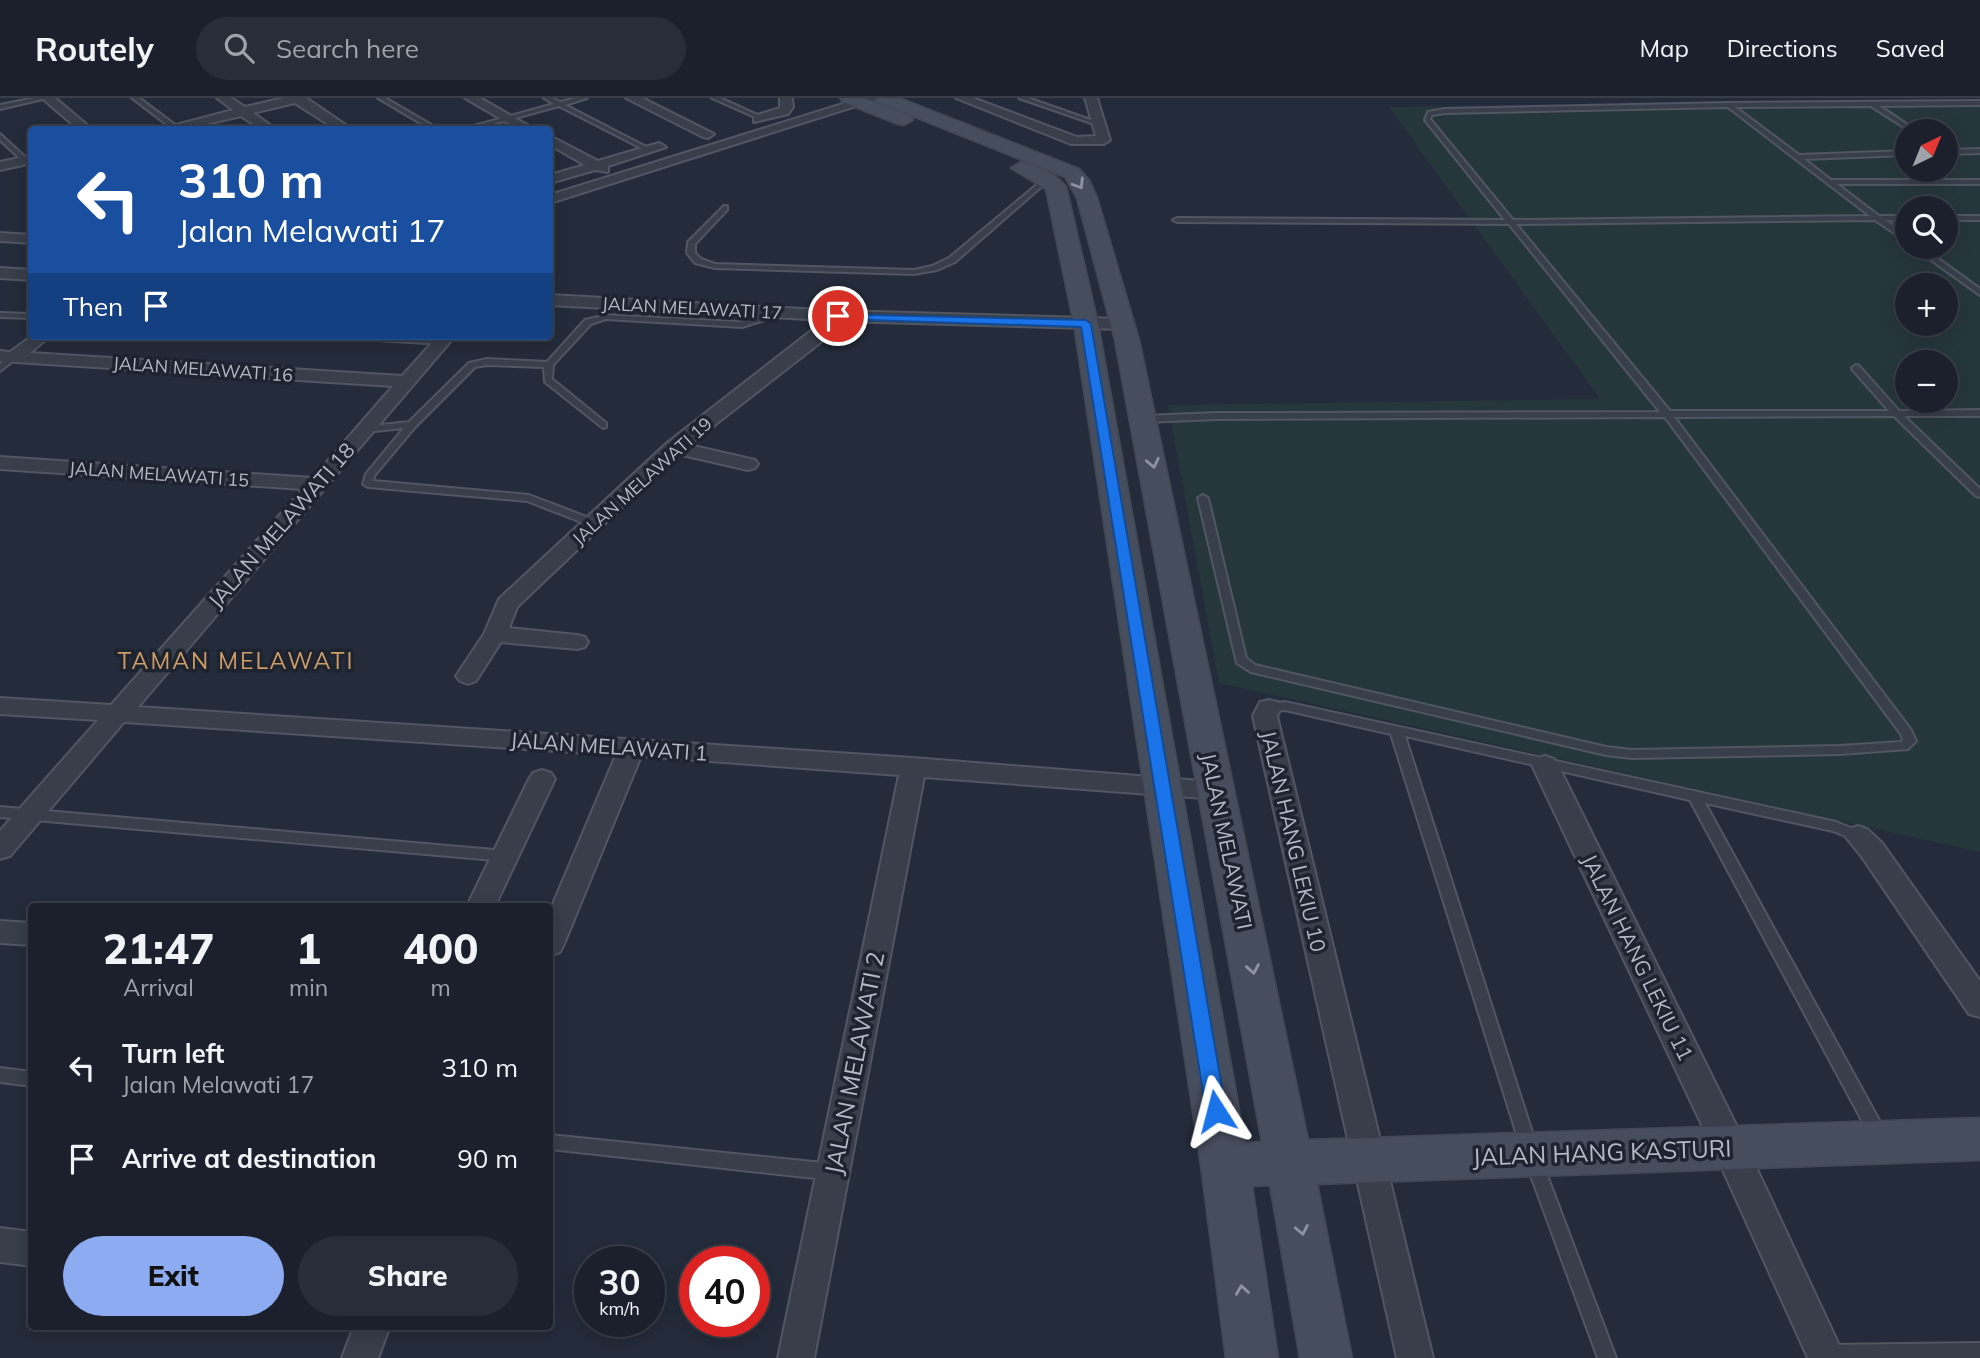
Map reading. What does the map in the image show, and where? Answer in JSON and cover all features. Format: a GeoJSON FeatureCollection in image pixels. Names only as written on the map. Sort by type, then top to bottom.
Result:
{"type":"FeatureCollection","features":[{"type":"Feature","properties":{"kind":"street"},"geometry":{"type":"LineString","coordinates":[[46,98],[83,126]]}},
{"type":"Feature","properties":{"kind":"street"},"geometry":{"type":"LineString","coordinates":[[223,98],[265,126]]}},
{"type":"Feature","properties":{"kind":"street"},"geometry":{"type":"LineString","coordinates":[[184,126],[299,98],[342,126]]}},
{"type":"Feature","properties":{"kind":"street"},"geometry":{"type":"LineString","coordinates":[[471,98],[523,126]]}},
{"type":"Feature","properties":{"kind":"street"},"geometry":{"type":"LineString","coordinates":[[632,98],[721,130]]}},
{"type":"Feature","properties":{"kind":"street"},"geometry":{"type":"LineString","coordinates":[[553,177],[784,111],[787,107],[786,98]]}},
{"type":"Feature","properties":{"kind":"street","name":"JALAN MELAWATI"},"geometry":{"type":"LineString","coordinates":[[884,98],[1072,173],[1079,180],[1087,198],[1123,324],[1143,419],[1326,1358]]}},
{"type":"Feature","properties":{"kind":"street"},"geometry":{"type":"LineString","coordinates":[[962,98],[1076,141],[1104,140],[1091,98]]}},
{"type":"Feature","properties":{"kind":"street"},"geometry":{"type":"LineString","coordinates":[[985,107],[1011,98]]}},
{"type":"Feature","properties":{"kind":"street"},"geometry":{"type":"LineString","coordinates":[[553,198],[861,99],[1047,179],[1056,187],[1086,324],[1225,1165],[1252,1358]]}},
{"type":"Feature","properties":{"kind":"street"},"geometry":{"type":"LineString","coordinates":[[553,142],[619,177]]}},
{"type":"Feature","properties":{"kind":"street"},"geometry":{"type":"LineString","coordinates":[[0,166],[28,160]]}},
{"type":"Feature","properties":{"kind":"street"},"geometry":{"type":"LineString","coordinates":[[0,237],[28,239]]}},
{"type":"Feature","properties":{"kind":"street"},"geometry":{"type":"LineString","coordinates":[[0,273],[28,275]]}},
{"type":"Feature","properties":{"kind":"street","name":"JALAN MELAWATI 17"},"geometry":{"type":"LineString","coordinates":[[553,300],[838,316],[1123,324]]}},
{"type":"Feature","properties":{"kind":"street","name":"JALAN MELAWATI 19"},"geometry":{"type":"LineString","coordinates":[[468,676],[495,634],[507,604],[674,447],[824,331],[838,316]]}},
{"type":"Feature","properties":{"kind":"street"},"geometry":{"type":"LineString","coordinates":[[5,360],[36,340]]}},
{"type":"Feature","properties":{"kind":"street","name":"JALAN MELAWATI 18"},"geometry":{"type":"LineString","coordinates":[[0,849],[443,340]]}},
{"type":"Feature","properties":{"kind":"street","name":"JALAN MELAWATI 16"},"geometry":{"type":"LineString","coordinates":[[5,360],[406,383]]}},
{"type":"Feature","properties":{"kind":"street"},"geometry":{"type":"LineString","coordinates":[[674,447],[748,464]]}},
{"type":"Feature","properties":{"kind":"street","name":"JALAN MELAWATI 15"},"geometry":{"type":"LineString","coordinates":[[0,463],[317,484]]}},
{"type":"Feature","properties":{"kind":"street"},"geometry":{"type":"LineString","coordinates":[[495,634],[578,642]]}},
{"type":"Feature","properties":{"kind":"street","name":"JALAN MELAWATI 1"},"geometry":{"type":"LineString","coordinates":[[0,706],[632,747],[1217,790]]}},
{"type":"Feature","properties":{"kind":"street","name":"JALAN HANG LEKIU 10"},"geometry":{"type":"LineString","coordinates":[[1269,708],[1265,716],[1415,1358]]}},
{"type":"Feature","properties":{"kind":"street"},"geometry":{"type":"LineString","coordinates":[[553,937],[632,747]]}},
{"type":"Feature","properties":{"kind":"street","name":"JALAN HANG LEKIU 11"},"geometry":{"type":"LineString","coordinates":[[1545,765],[1730,1148],[1826,1356]]}},
{"type":"Feature","properties":{"kind":"street","name":"JALAN MELAWATI 2"},"geometry":{"type":"LineString","coordinates":[[796,1358],[912,767]]}},
{"type":"Feature","properties":{"kind":"street"},"geometry":{"type":"LineString","coordinates":[[482,903],[542,779]]}},
{"type":"Feature","properties":{"kind":"street"},"geometry":{"type":"LineString","coordinates":[[1858,836],[1872,850],[1980,1005]]}},
{"type":"Feature","properties":{"kind":"street"},"geometry":{"type":"LineString","coordinates":[[0,932],[28,934]]}},
{"type":"Feature","properties":{"kind":"street","name":"JALAN HANG KASTURI"},"geometry":{"type":"LineString","coordinates":[[1225,1165],[1980,1139]]}},
{"type":"Feature","properties":{"kind":"street"},"geometry":{"type":"LineString","coordinates":[[0,1245],[28,1248]]}},
{"type":"Feature","properties":{"kind":"street"},"geometry":{"type":"LineString","coordinates":[[360,1358],[370,1330]]}},
{"type":"Feature","properties":{"kind":"lane"},"geometry":{"type":"LineString","coordinates":[[0,107],[46,98]]}},
{"type":"Feature","properties":{"kind":"lane"},"geometry":{"type":"LineString","coordinates":[[135,98],[168,126]]}},
{"type":"Feature","properties":{"kind":"lane"},"geometry":{"type":"LineString","coordinates":[[381,98],[430,126]]}},
{"type":"Feature","properties":{"kind":"lane"},"geometry":{"type":"LineString","coordinates":[[547,98],[649,150]]}},
{"type":"Feature","properties":{"kind":"lane"},"geometry":{"type":"LineString","coordinates":[[477,126],[584,98]]}},
{"type":"Feature","properties":{"kind":"lane"},"geometry":{"type":"LineString","coordinates":[[715,98],[761,118]]}},
{"type":"Feature","properties":{"kind":"lane"},"geometry":{"type":"LineString","coordinates":[[1022,98],[1099,124]]}},
{"type":"Feature","properties":{"kind":"lane"},"geometry":{"type":"LineString","coordinates":[[1203,498],[1241,660],[1251,668],[1606,751],[1632,754],[1812,751],[1904,746],[1910,741],[1907,733],[1668,415],[1427,119],[1430,113],[1980,103]]}},
{"type":"Feature","properties":{"kind":"lane"},"geometry":{"type":"LineString","coordinates":[[1874,105],[1896,119]]}},
{"type":"Feature","properties":{"kind":"lane"},"geometry":{"type":"LineString","coordinates":[[1729,106],[1895,231]]}},
{"type":"Feature","properties":{"kind":"lane"},"geometry":{"type":"LineString","coordinates":[[0,136],[28,159]]}},
{"type":"Feature","properties":{"kind":"lane"},"geometry":{"type":"LineString","coordinates":[[1958,151],[1980,150]]}},
{"type":"Feature","properties":{"kind":"lane"},"geometry":{"type":"LineString","coordinates":[[1795,157],[1895,153]]}},
{"type":"Feature","properties":{"kind":"lane"},"geometry":{"type":"LineString","coordinates":[[724,208],[691,244],[691,253],[698,261],[715,266],[914,272],[934,268],[952,260],[1047,179]]}},
{"type":"Feature","properties":{"kind":"lane"},"geometry":{"type":"LineString","coordinates":[[1832,182],[1980,182]]}},
{"type":"Feature","properties":{"kind":"lane"},"geometry":{"type":"LineString","coordinates":[[1177,220],[1513,222],[1895,218]]}},
{"type":"Feature","properties":{"kind":"lane"},"geometry":{"type":"LineString","coordinates":[[1958,218],[1980,218]]}},
{"type":"Feature","properties":{"kind":"lane"},"geometry":{"type":"LineString","coordinates":[[1933,259],[1980,293]]}},
{"type":"Feature","properties":{"kind":"lane"},"geometry":{"type":"LineString","coordinates":[[603,425],[548,380],[549,365],[588,322],[599,317],[742,325],[777,313]]}},
{"type":"Feature","properties":{"kind":"lane"},"geometry":{"type":"LineString","coordinates":[[0,315],[28,316]]}},
{"type":"Feature","properties":{"kind":"lane"},"geometry":{"type":"LineString","coordinates":[[549,365],[487,362],[472,365],[412,425],[369,476],[368,484],[529,498],[593,523]]}},
{"type":"Feature","properties":{"kind":"lane"},"geometry":{"type":"LineString","coordinates":[[1856,368],[1895,412]]}},
{"type":"Feature","properties":{"kind":"lane"},"geometry":{"type":"LineString","coordinates":[[1143,419],[1216,416],[1896,413],[1980,494]]}},
{"type":"Feature","properties":{"kind":"lane"},"geometry":{"type":"LineString","coordinates":[[1958,413],[1980,413]]}},
{"type":"Feature","properties":{"kind":"lane"},"geometry":{"type":"LineString","coordinates":[[365,429],[412,425]]}},
{"type":"Feature","properties":{"kind":"lane","name":"JALAN HANG LEKIU 10"},"geometry":{"type":"LineString","coordinates":[[1269,708],[1285,706],[1836,827],[1858,836]]}},
{"type":"Feature","properties":{"kind":"lane"},"geometry":{"type":"LineString","coordinates":[[1397,732],[1531,1154],[1607,1358]]}},
{"type":"Feature","properties":{"kind":"lane"},"geometry":{"type":"LineString","coordinates":[[1695,797],[1883,1143]]}},
{"type":"Feature","properties":{"kind":"lane"},"geometry":{"type":"LineString","coordinates":[[0,812],[506,856]]}},
{"type":"Feature","properties":{"kind":"lane"},"geometry":{"type":"LineString","coordinates":[[0,1076],[28,1079]]}},
{"type":"Feature","properties":{"kind":"lane"},"geometry":{"type":"LineString","coordinates":[[553,1142],[833,1172]]}},
{"type":"Feature","properties":{"kind":"lane"},"geometry":{"type":"LineString","coordinates":[[1826,1356],[1980,1352]]}},
{"type":"Feature","properties":{"kind":"shaded area"},"geometry":{"type":"Polygon","coordinates":[[[1980,101],[1980,852],[1219,683],[1168,405],[1600,399],[1389,107],[1980,101]]]}},
{"type":"Feature","properties":{"kind":"district","name":"TAMAN MELAWATI"},"geometry":{"type":"Point","coordinates":[236,660]}},
{"type":"Feature","properties":{"kind":"route"},"geometry":{"type":"LineString","coordinates":[[838,316],[1086,324],[1216,1111]]}}]}
